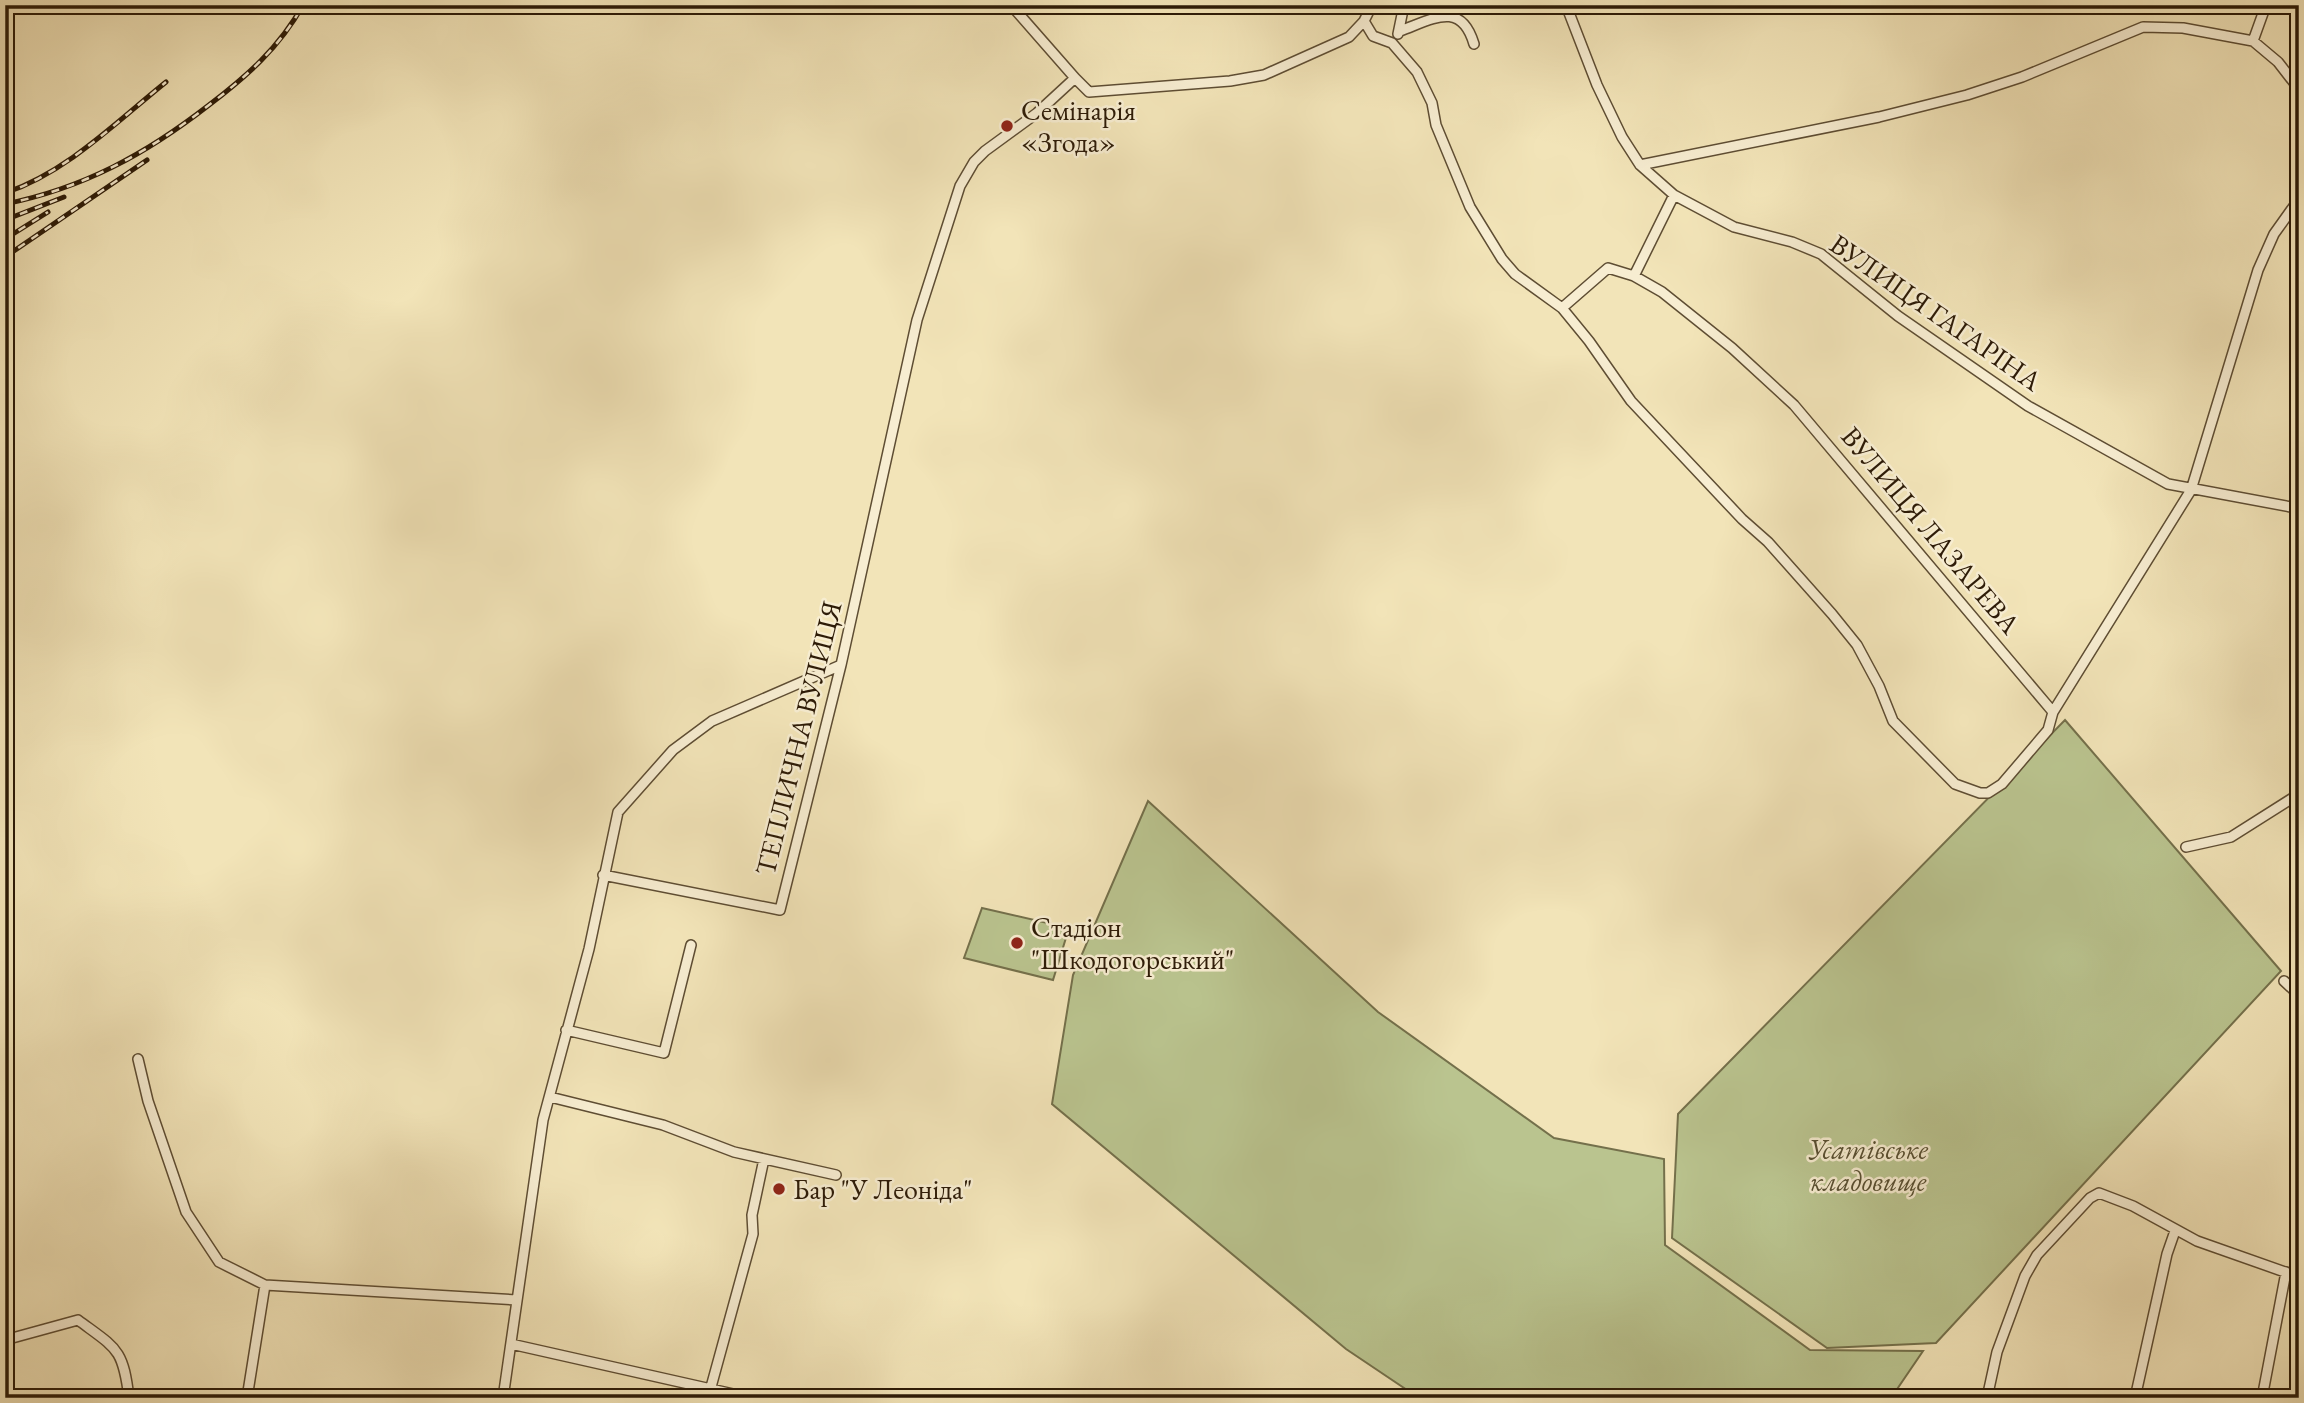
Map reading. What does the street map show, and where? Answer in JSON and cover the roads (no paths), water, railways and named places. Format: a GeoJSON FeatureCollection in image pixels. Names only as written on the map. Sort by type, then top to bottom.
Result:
{"type":"FeatureCollection","features":[{"type":"Feature","properties":{"kind":"street"},"geometry":{"type":"LineString","coordinates":[[1011,5],[1088,92],[1230,81],[1264,75],[1349,37],[1373,36],[1392,43],[1417,72],[1426,88],[1436,125],[1483,232],[1515,274],[1562,308],[1631,401],[1732,509],[1768,542],[1832,614],[1862,655],[1893,721],[1955,784],[1980,793],[1988,793],[2002,784],[2048,730],[2053,712],[2191,490],[2258,270],[2274,233],[2299,199]]}},
{"type":"Feature","properties":{"kind":"street"},"geometry":{"type":"LineString","coordinates":[[1349,37],[1364,21],[1372,5]]}},
{"type":"Feature","properties":{"kind":"street"},"geometry":{"type":"LineString","coordinates":[[1392,43],[1400,31],[1404,5]]}},
{"type":"Feature","properties":{"kind":"street","name":"ВУЛИЦЯ ГАГАРІНА"},"geometry":{"type":"LineString","coordinates":[[1566,5],[1597,85],[1622,137],[1640,165],[1674,195],[1734,227],[1793,242],[1821,254],[1898,316],[2028,406],[2168,484],[2295,509]]}},
{"type":"Feature","properties":{"kind":"street"},"geometry":{"type":"LineString","coordinates":[[2253,41],[2266,5]]}},
{"type":"Feature","properties":{"kind":"street"},"geometry":{"type":"LineString","coordinates":[[1400,31],[1441,17],[1457,17],[1469,25],[1474,44]]}},
{"type":"Feature","properties":{"kind":"street"},"geometry":{"type":"LineString","coordinates":[[1364,21],[1373,36]]}},
{"type":"Feature","properties":{"kind":"street"},"geometry":{"type":"LineString","coordinates":[[1640,165],[1814,131],[1967,95],[2022,77],[2143,27],[2183,28],[2253,41],[2277,62],[2299,89]]}},
{"type":"Feature","properties":{"kind":"street","name":"ТЕПЛИЧНА ВУЛИЦЯ"},"geometry":{"type":"LineString","coordinates":[[603,875],[779,910],[841,665],[911,344],[960,186],[974,162],[1000,138],[1061,94],[1075,78]]}},
{"type":"Feature","properties":{"kind":"street"},"geometry":{"type":"LineString","coordinates":[[1634,276],[1674,195]]}},
{"type":"Feature","properties":{"kind":"street","name":"ВУЛИЦЯ ЛАЗАРЕВА"},"geometry":{"type":"LineString","coordinates":[[1562,308],[1608,268],[1634,276],[1662,292],[1732,348],[1794,405],[2053,712]]}},
{"type":"Feature","properties":{"kind":"street"},"geometry":{"type":"LineString","coordinates":[[2295,509],[2299,499]]}},
{"type":"Feature","properties":{"kind":"street"},"geometry":{"type":"LineString","coordinates":[[503,1398],[543,1120],[589,949],[618,812],[673,750],[712,721],[841,665]]}},
{"type":"Feature","properties":{"kind":"street"},"geometry":{"type":"LineString","coordinates":[[2186,847],[2231,837],[2299,794]]}},
{"type":"Feature","properties":{"kind":"street"},"geometry":{"type":"LineString","coordinates":[[566,1030],[664,1053],[691,945]]}},
{"type":"Feature","properties":{"kind":"street"},"geometry":{"type":"LineString","coordinates":[[2284,981],[2299,995]]}},
{"type":"Feature","properties":{"kind":"street"},"geometry":{"type":"LineString","coordinates":[[138,1059],[148,1101],[186,1212],[219,1262],[265,1285],[517,1300]]}},
{"type":"Feature","properties":{"kind":"street"},"geometry":{"type":"LineString","coordinates":[[550,1097],[663,1125],[764,1159],[836,1175]]}},
{"type":"Feature","properties":{"kind":"street"},"geometry":{"type":"LineString","coordinates":[[710,1387],[753,1234],[752,1215],[764,1159]]}},
{"type":"Feature","properties":{"kind":"street"},"geometry":{"type":"LineString","coordinates":[[1987,1398],[1997,1352],[2025,1276],[2037,1255],[2090,1198],[2099,1193],[2108,1194],[2175,1231],[2299,1277]]}},
{"type":"Feature","properties":{"kind":"street"},"geometry":{"type":"LineString","coordinates":[[2135,1398],[2167,1254],[2175,1231]]}},
{"type":"Feature","properties":{"kind":"street"},"geometry":{"type":"LineString","coordinates":[[2262,1398],[2286,1272]]}},
{"type":"Feature","properties":{"kind":"street"},"geometry":{"type":"LineString","coordinates":[[247,1398],[265,1285]]}},
{"type":"Feature","properties":{"kind":"street"},"geometry":{"type":"LineString","coordinates":[[5,1340],[78,1320],[118,1350],[125,1367],[128,1398]]}},
{"type":"Feature","properties":{"kind":"street"},"geometry":{"type":"LineString","coordinates":[[512,1344],[751,1398]]}},
{"type":"Feature","properties":{"kind":"railway"},"geometry":{"type":"LineString","coordinates":[[5,204],[88,179],[162,139],[249,72],[284,35],[303,5]]}},
{"type":"Feature","properties":{"kind":"railway"},"geometry":{"type":"LineString","coordinates":[[5,193],[28,184],[70,159],[166,82]]}},
{"type":"Feature","properties":{"kind":"railway"},"geometry":{"type":"LineString","coordinates":[[5,257],[147,160]]}},
{"type":"Feature","properties":{"kind":"railway"},"geometry":{"type":"LineString","coordinates":[[5,220],[64,197]]}},
{"type":"Feature","properties":{"kind":"railway"},"geometry":{"type":"LineString","coordinates":[[5,239],[48,212]]}},
{"type":"Feature","properties":{"kind":"place","name":"Семінарія «Згода»"},"geometry":{"type":"Point","coordinates":[1007,126]}},
{"type":"Feature","properties":{"kind":"place","name":"Стадіон \"Шкодогорський\""},"geometry":{"type":"Point","coordinates":[1017,943]}},
{"type":"Feature","properties":{"kind":"place","name":"Бар \"У Леоніда\""},"geometry":{"type":"Point","coordinates":[779,1189]}},
{"type":"Feature","properties":{"kind":"park label","name":"Усатівське кладовище"},"geometry":{"type":"Point","coordinates":[1868,1165]}}]}
